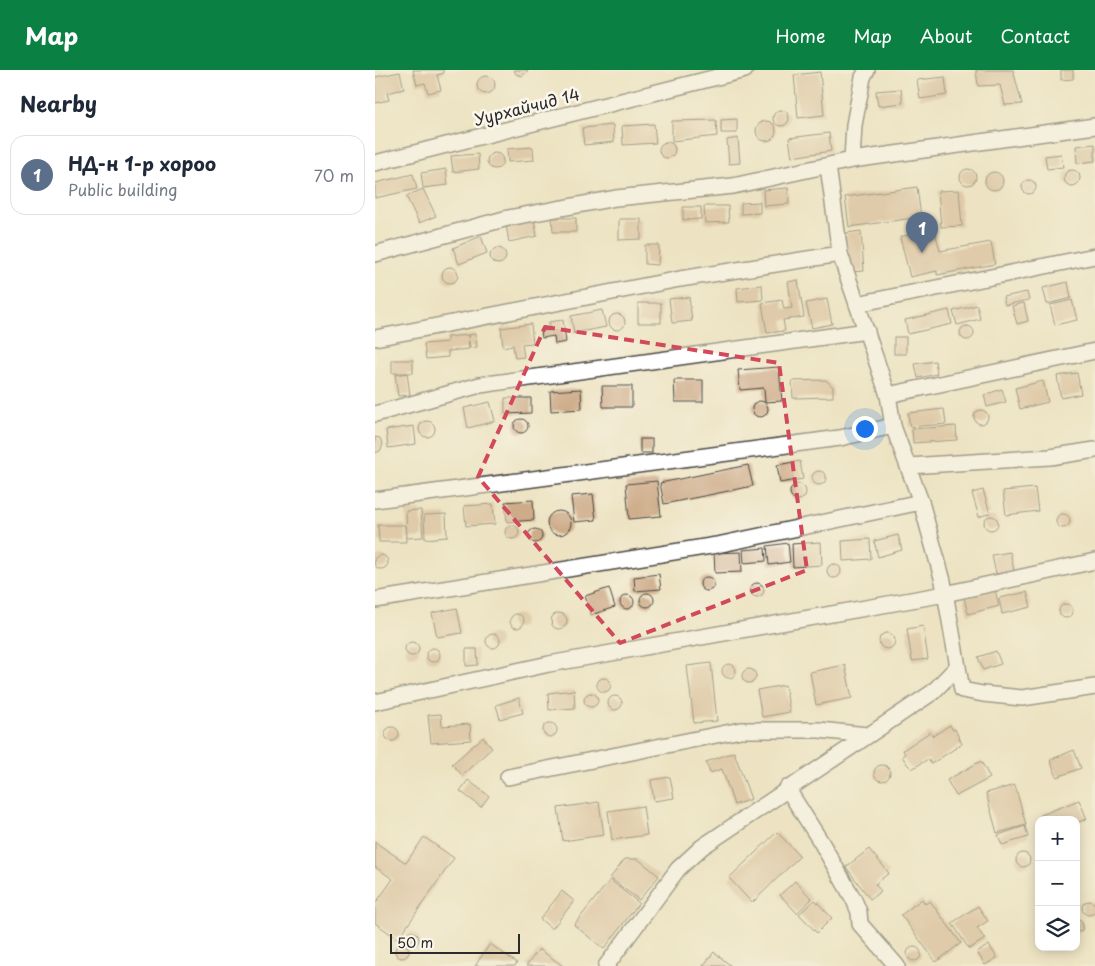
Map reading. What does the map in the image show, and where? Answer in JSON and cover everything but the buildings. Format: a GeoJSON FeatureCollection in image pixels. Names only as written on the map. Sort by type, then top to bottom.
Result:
{"type":"FeatureCollection","features":[{"type":"Feature","properties":{"kind":"street","name":"Уурхайчид 14"},"geometry":{"type":"LineString","coordinates":[[375,163],[745,70]]}},
{"type":"Feature","properties":{"kind":"street"},"geometry":{"type":"LineString","coordinates":[[852,160],[854,125],[863,77],[867,70]]}},
{"type":"Feature","properties":{"kind":"street"},"geometry":{"type":"LineString","coordinates":[[375,254],[508,218],[616,198],[733,186],[852,160],[1095,126]]}},
{"type":"Feature","properties":{"kind":"street"},"geometry":{"type":"LineString","coordinates":[[828,166],[840,254],[888,395],[893,426],[921,502],[945,594],[962,690],[1022,698],[1095,687]]}},
{"type":"Feature","properties":{"kind":"street"},"geometry":{"type":"LineString","coordinates":[[375,338],[680,279],[840,254]]}},
{"type":"Feature","properties":{"kind":"street"},"geometry":{"type":"LineString","coordinates":[[857,304],[1095,256]]}},
{"type":"Feature","properties":{"kind":"street"},"geometry":{"type":"LineString","coordinates":[[375,414],[480,385],[867,331]]}},
{"type":"Feature","properties":{"kind":"street"},"geometry":{"type":"LineString","coordinates":[[888,395],[1095,351]]}},
{"type":"Feature","properties":{"kind":"street"},"geometry":{"type":"LineString","coordinates":[[375,500],[840,438],[893,426]]}},
{"type":"Feature","properties":{"kind":"street"},"geometry":{"type":"LineString","coordinates":[[909,466],[1050,457],[1095,450]]}},
{"type":"Feature","properties":{"kind":"street"},"geometry":{"type":"LineString","coordinates":[[375,600],[717,545],[921,502]]}},
{"type":"Feature","properties":{"kind":"street"},"geometry":{"type":"LineString","coordinates":[[375,702],[549,664],[945,594],[1095,561]]}},
{"type":"Feature","properties":{"kind":"street"},"geometry":{"type":"LineString","coordinates":[[605,966],[678,870],[702,848],[787,788],[933,692],[957,667]]}},
{"type":"Feature","properties":{"kind":"street"},"geometry":{"type":"LineString","coordinates":[[509,777],[741,730],[819,730],[867,735]]}},
{"type":"Feature","properties":{"kind":"street"},"geometry":{"type":"LineString","coordinates":[[787,788],[854,900],[859,912],[860,924],[897,966]]}},
{"type":"Feature","properties":{"kind":"highlighted area"},"geometry":{"type":"Polygon","coordinates":[[[545,327],[779,363],[807,570],[620,643],[478,477],[545,327]]]}},
{"type":"Feature","properties":{"kind":"place","name":"НД-н 1-р хороо"},"geometry":{"type":"Point","coordinates":[922,253]}}]}
